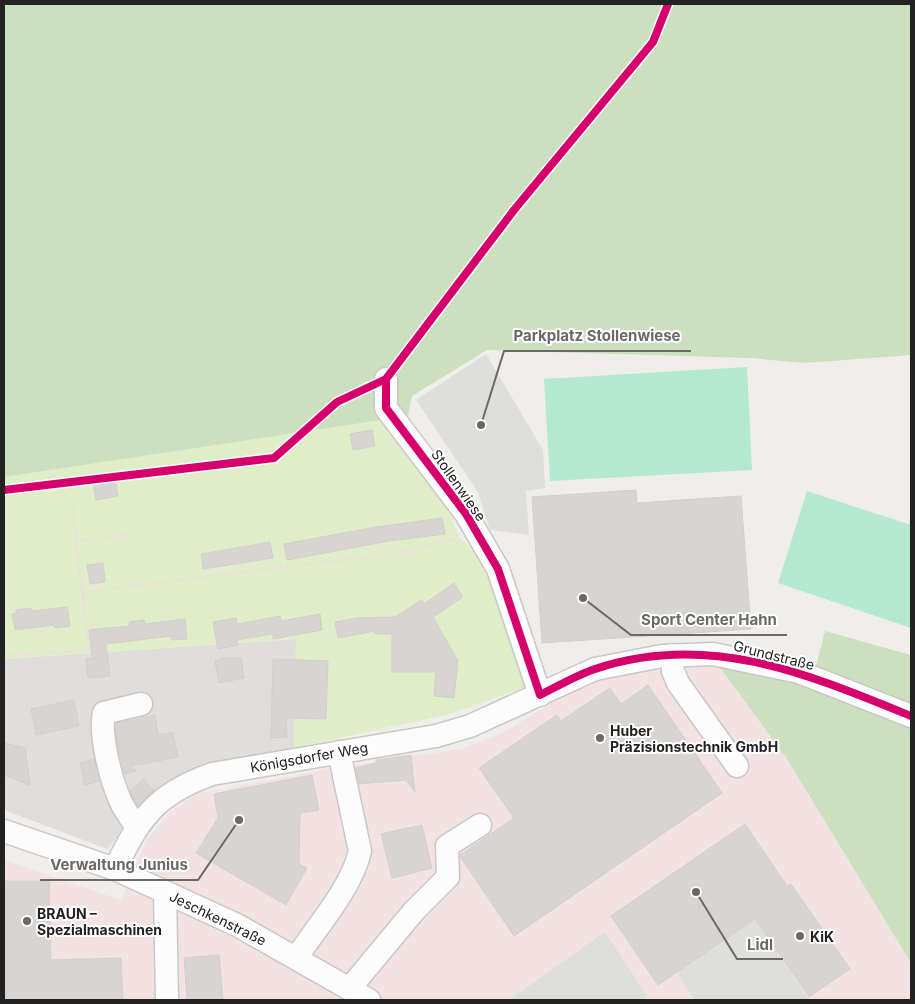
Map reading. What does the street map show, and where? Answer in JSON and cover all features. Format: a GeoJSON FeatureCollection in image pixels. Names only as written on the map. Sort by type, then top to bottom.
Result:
{"type":"FeatureCollection","features":[{"type":"Feature","properties":{"kind":"street","name":"Stollenwiese"},"geometry":{"type":"LineString","coordinates":[[386,379],[386,408],[466,514],[498,570],[540,695]]}},
{"type":"Feature","properties":{"kind":"street","name":"Grundstraße"},"geometry":{"type":"LineString","coordinates":[[540,695],[594,669],[621,662],[672,655],[713,654],[799,672],[911,716]]}},
{"type":"Feature","properties":{"kind":"street"},"geometry":{"type":"LineString","coordinates":[[672,655],[673,671],[678,683],[737,766]]}},
{"type":"Feature","properties":{"kind":"street","name":"Königsdorfer Weg"},"geometry":{"type":"LineString","coordinates":[[115,869],[137,827],[160,800],[184,784],[212,774],[436,736],[470,726],[540,695]]}},
{"type":"Feature","properties":{"kind":"street"},"geometry":{"type":"LineString","coordinates":[[137,827],[121,803],[115,788],[102,723],[104,713],[141,704]]}},
{"type":"Feature","properties":{"kind":"street"},"geometry":{"type":"LineString","coordinates":[[296,958],[339,894],[357,862],[360,851],[339,752]]}},
{"type":"Feature","properties":{"kind":"street"},"geometry":{"type":"LineString","coordinates":[[350,988],[414,911],[448,877],[447,846],[480,825]]}},
{"type":"Feature","properties":{"kind":"street","name":"Jeschkenstraße"},"geometry":{"type":"LineString","coordinates":[[4,831],[115,869],[237,925],[369,1000]]}},
{"type":"Feature","properties":{"kind":"street"},"geometry":{"type":"LineString","coordinates":[[164,892],[167,1000]]}},
{"type":"Feature","properties":{"kind":"path"},"geometry":{"type":"LineString","coordinates":[[4,656],[89,650],[72,505]]}},
{"type":"Feature","properties":{"kind":"path"},"geometry":{"type":"LineString","coordinates":[[76,542],[129,536]]}},
{"type":"Feature","properties":{"kind":"path"},"geometry":{"type":"LineString","coordinates":[[82,592],[393,554],[460,538],[479,536]]}},
{"type":"Feature","properties":{"kind":"shaded area"},"geometry":{"type":"Polygon","coordinates":[[[486,354],[543,450],[545,488],[526,491],[529,535],[490,530],[478,492],[416,400],[486,354]]]}},
{"type":"Feature","properties":{"kind":"shaded area"},"geometry":{"type":"Polygon","coordinates":[[[296,639],[294,748],[210,763],[187,771],[160,789],[107,849],[4,810],[4,659],[296,639]]]}},
{"type":"Feature","properties":{"kind":"shaded area"},"geometry":{"type":"Polygon","coordinates":[[[716,662],[787,759],[911,963],[911,1000],[4,1000],[4,860],[121,900],[146,841],[171,811],[196,794],[328,769],[461,749],[502,733],[575,689],[618,674],[716,662]]]}},
{"type":"Feature","properties":{"kind":"shaded area"},"geometry":{"type":"Polygon","coordinates":[[[750,912],[809,1000],[695,1000],[677,973],[748,924],[750,912]]]}},
{"type":"Feature","properties":{"kind":"shaded area"},"geometry":{"type":"Polygon","coordinates":[[[605,932],[647,996],[641,1000],[509,1000],[605,932]]]}},
{"type":"Feature","properties":{"kind":"green space"},"geometry":{"type":"Polygon","coordinates":[[[4,4],[911,4],[911,355],[805,363],[749,358],[487,350],[412,396],[408,416],[4,477],[4,4]]]}},
{"type":"Feature","properties":{"kind":"green space"},"geometry":{"type":"Polygon","coordinates":[[[747,367],[752,470],[550,481],[544,379],[747,367]]]}},
{"type":"Feature","properties":{"kind":"green space"},"geometry":{"type":"Polygon","coordinates":[[[408,416],[460,538],[484,559],[526,687],[450,714],[294,748],[296,639],[4,659],[4,477],[408,416]]]}},
{"type":"Feature","properties":{"kind":"green space"},"geometry":{"type":"Polygon","coordinates":[[[807,491],[911,525],[911,628],[778,583],[807,491]]]}},
{"type":"Feature","properties":{"kind":"green space"},"geometry":{"type":"Polygon","coordinates":[[[825,631],[911,655],[911,963],[787,759],[716,662],[811,685],[825,631]]]}},
{"type":"Feature","properties":{"kind":"building"},"geometry":{"type":"Polygon","coordinates":[[[372,430],[375,446],[353,450],[350,434],[372,430]]]}},
{"type":"Feature","properties":{"kind":"building"},"geometry":{"type":"Polygon","coordinates":[[[115,480],[118,496],[96,500],[93,484],[115,480]]]}},
{"type":"Feature","properties":{"kind":"building"},"geometry":{"type":"Polygon","coordinates":[[[636,490],[637,503],[741,496],[751,629],[542,643],[532,497],[636,490]]]}},
{"type":"Feature","properties":{"kind":"building"},"geometry":{"type":"Polygon","coordinates":[[[442,518],[445,534],[389,541],[287,560],[284,544],[376,527],[442,518]]]}},
{"type":"Feature","properties":{"kind":"building"},"geometry":{"type":"Polygon","coordinates":[[[270,542],[273,558],[203,569],[201,554],[270,542]]]}},
{"type":"Feature","properties":{"kind":"building"},"geometry":{"type":"Polygon","coordinates":[[[103,563],[105,582],[90,584],[87,565],[103,563]]]}},
{"type":"Feature","properties":{"kind":"building"},"geometry":{"type":"Polygon","coordinates":[[[454,583],[463,597],[433,617],[458,661],[454,698],[434,696],[436,672],[392,672],[392,634],[375,634],[375,631],[338,638],[335,622],[357,618],[395,617],[422,600],[424,604],[454,583]]]}},
{"type":"Feature","properties":{"kind":"building"},"geometry":{"type":"Polygon","coordinates":[[[67,607],[70,626],[55,628],[54,625],[15,630],[12,614],[16,613],[16,610],[31,608],[31,611],[67,607]]]}},
{"type":"Feature","properties":{"kind":"building"},"geometry":{"type":"Polygon","coordinates":[[[320,614],[322,630],[273,639],[273,634],[237,640],[238,645],[218,649],[213,622],[236,618],[237,624],[280,616],[281,621],[320,614]]]}},
{"type":"Feature","properties":{"kind":"building"},"geometry":{"type":"Polygon","coordinates":[[[185,619],[187,639],[172,640],[171,636],[106,644],[110,676],[88,678],[86,659],[92,658],[89,630],[130,626],[129,622],[144,620],[145,624],[185,619]]]}},
{"type":"Feature","properties":{"kind":"building"},"geometry":{"type":"Polygon","coordinates":[[[220,658],[241,658],[244,678],[219,683],[215,661],[220,660],[220,658]]]}},
{"type":"Feature","properties":{"kind":"building"},"geometry":{"type":"Polygon","coordinates":[[[273,659],[328,661],[326,719],[286,718],[287,737],[271,738],[273,659]]]}},
{"type":"Feature","properties":{"kind":"building"},"geometry":{"type":"Polygon","coordinates":[[[648,685],[722,793],[514,936],[460,855],[514,818],[479,768],[557,715],[561,721],[610,688],[621,704],[648,685]]]}},
{"type":"Feature","properties":{"kind":"building"},"geometry":{"type":"Polygon","coordinates":[[[74,700],[79,726],[36,735],[31,709],[74,700]]]}},
{"type":"Feature","properties":{"kind":"building"},"geometry":{"type":"Polygon","coordinates":[[[155,715],[158,735],[173,732],[178,757],[131,766],[136,771],[125,774],[117,743],[116,724],[155,715]]]}},
{"type":"Feature","properties":{"kind":"building"},"geometry":{"type":"Polygon","coordinates":[[[4,743],[25,748],[30,785],[4,775],[4,743]]]}},
{"type":"Feature","properties":{"kind":"building"},"geometry":{"type":"Polygon","coordinates":[[[411,755],[415,792],[406,780],[359,784],[356,768],[376,763],[376,760],[411,755]]]}},
{"type":"Feature","properties":{"kind":"building"},"geometry":{"type":"Polygon","coordinates":[[[94,759],[99,781],[85,785],[80,763],[94,759]]]}},
{"type":"Feature","properties":{"kind":"building"},"geometry":{"type":"Polygon","coordinates":[[[312,775],[319,810],[300,813],[299,864],[307,868],[286,905],[196,853],[218,818],[214,794],[312,775]]]}},
{"type":"Feature","properties":{"kind":"building"},"geometry":{"type":"Polygon","coordinates":[[[143,779],[154,790],[138,806],[130,791],[143,779]]]}},
{"type":"Feature","properties":{"kind":"building"},"geometry":{"type":"Polygon","coordinates":[[[745,824],[787,886],[791,884],[850,969],[809,997],[755,919],[658,985],[611,916],[745,824]]]}},
{"type":"Feature","properties":{"kind":"building"},"geometry":{"type":"Polygon","coordinates":[[[422,825],[432,868],[392,878],[381,834],[422,825]]]}},
{"type":"Feature","properties":{"kind":"building"},"geometry":{"type":"Polygon","coordinates":[[[4,881],[49,881],[51,960],[121,958],[123,1000],[4,1000],[4,881]]]}},
{"type":"Feature","properties":{"kind":"building"},"geometry":{"type":"Polygon","coordinates":[[[219,955],[223,1000],[187,1000],[184,958],[219,955]]]}},
{"type":"Feature","properties":{"kind":"cycle path"},"geometry":{"type":"LineString","coordinates":[[668,4],[653,42],[514,210],[386,379],[386,408],[466,514],[498,569],[540,695],[588,671],[637,658],[678,654],[717,656],[757,663],[796,673],[911,716]]}},
{"type":"Feature","properties":{"kind":"cycle path"},"geometry":{"type":"LineString","coordinates":[[4,490],[274,458],[337,402],[386,379]]}},
{"type":"Feature","properties":{"kind":"place","name":"Parkplatz Stollenwiese"},"geometry":{"type":"Point","coordinates":[481,425]}},
{"type":"Feature","properties":{"kind":"place","name":"Sport Center Hahn"},"geometry":{"type":"Point","coordinates":[583,598]}},
{"type":"Feature","properties":{"kind":"place","name":"Huber Präzisionstechnik GmbH"},"geometry":{"type":"Point","coordinates":[600,738]}},
{"type":"Feature","properties":{"kind":"place","name":"Verwaltung Junius"},"geometry":{"type":"Point","coordinates":[239,820]}},
{"type":"Feature","properties":{"kind":"place","name":"Lidl"},"geometry":{"type":"Point","coordinates":[696,892]}},
{"type":"Feature","properties":{"kind":"place","name":"BRAUN – Spezialmaschinen"},"geometry":{"type":"Point","coordinates":[27,921]}},
{"type":"Feature","properties":{"kind":"place","name":"KiK"},"geometry":{"type":"Point","coordinates":[800,936]}}]}
